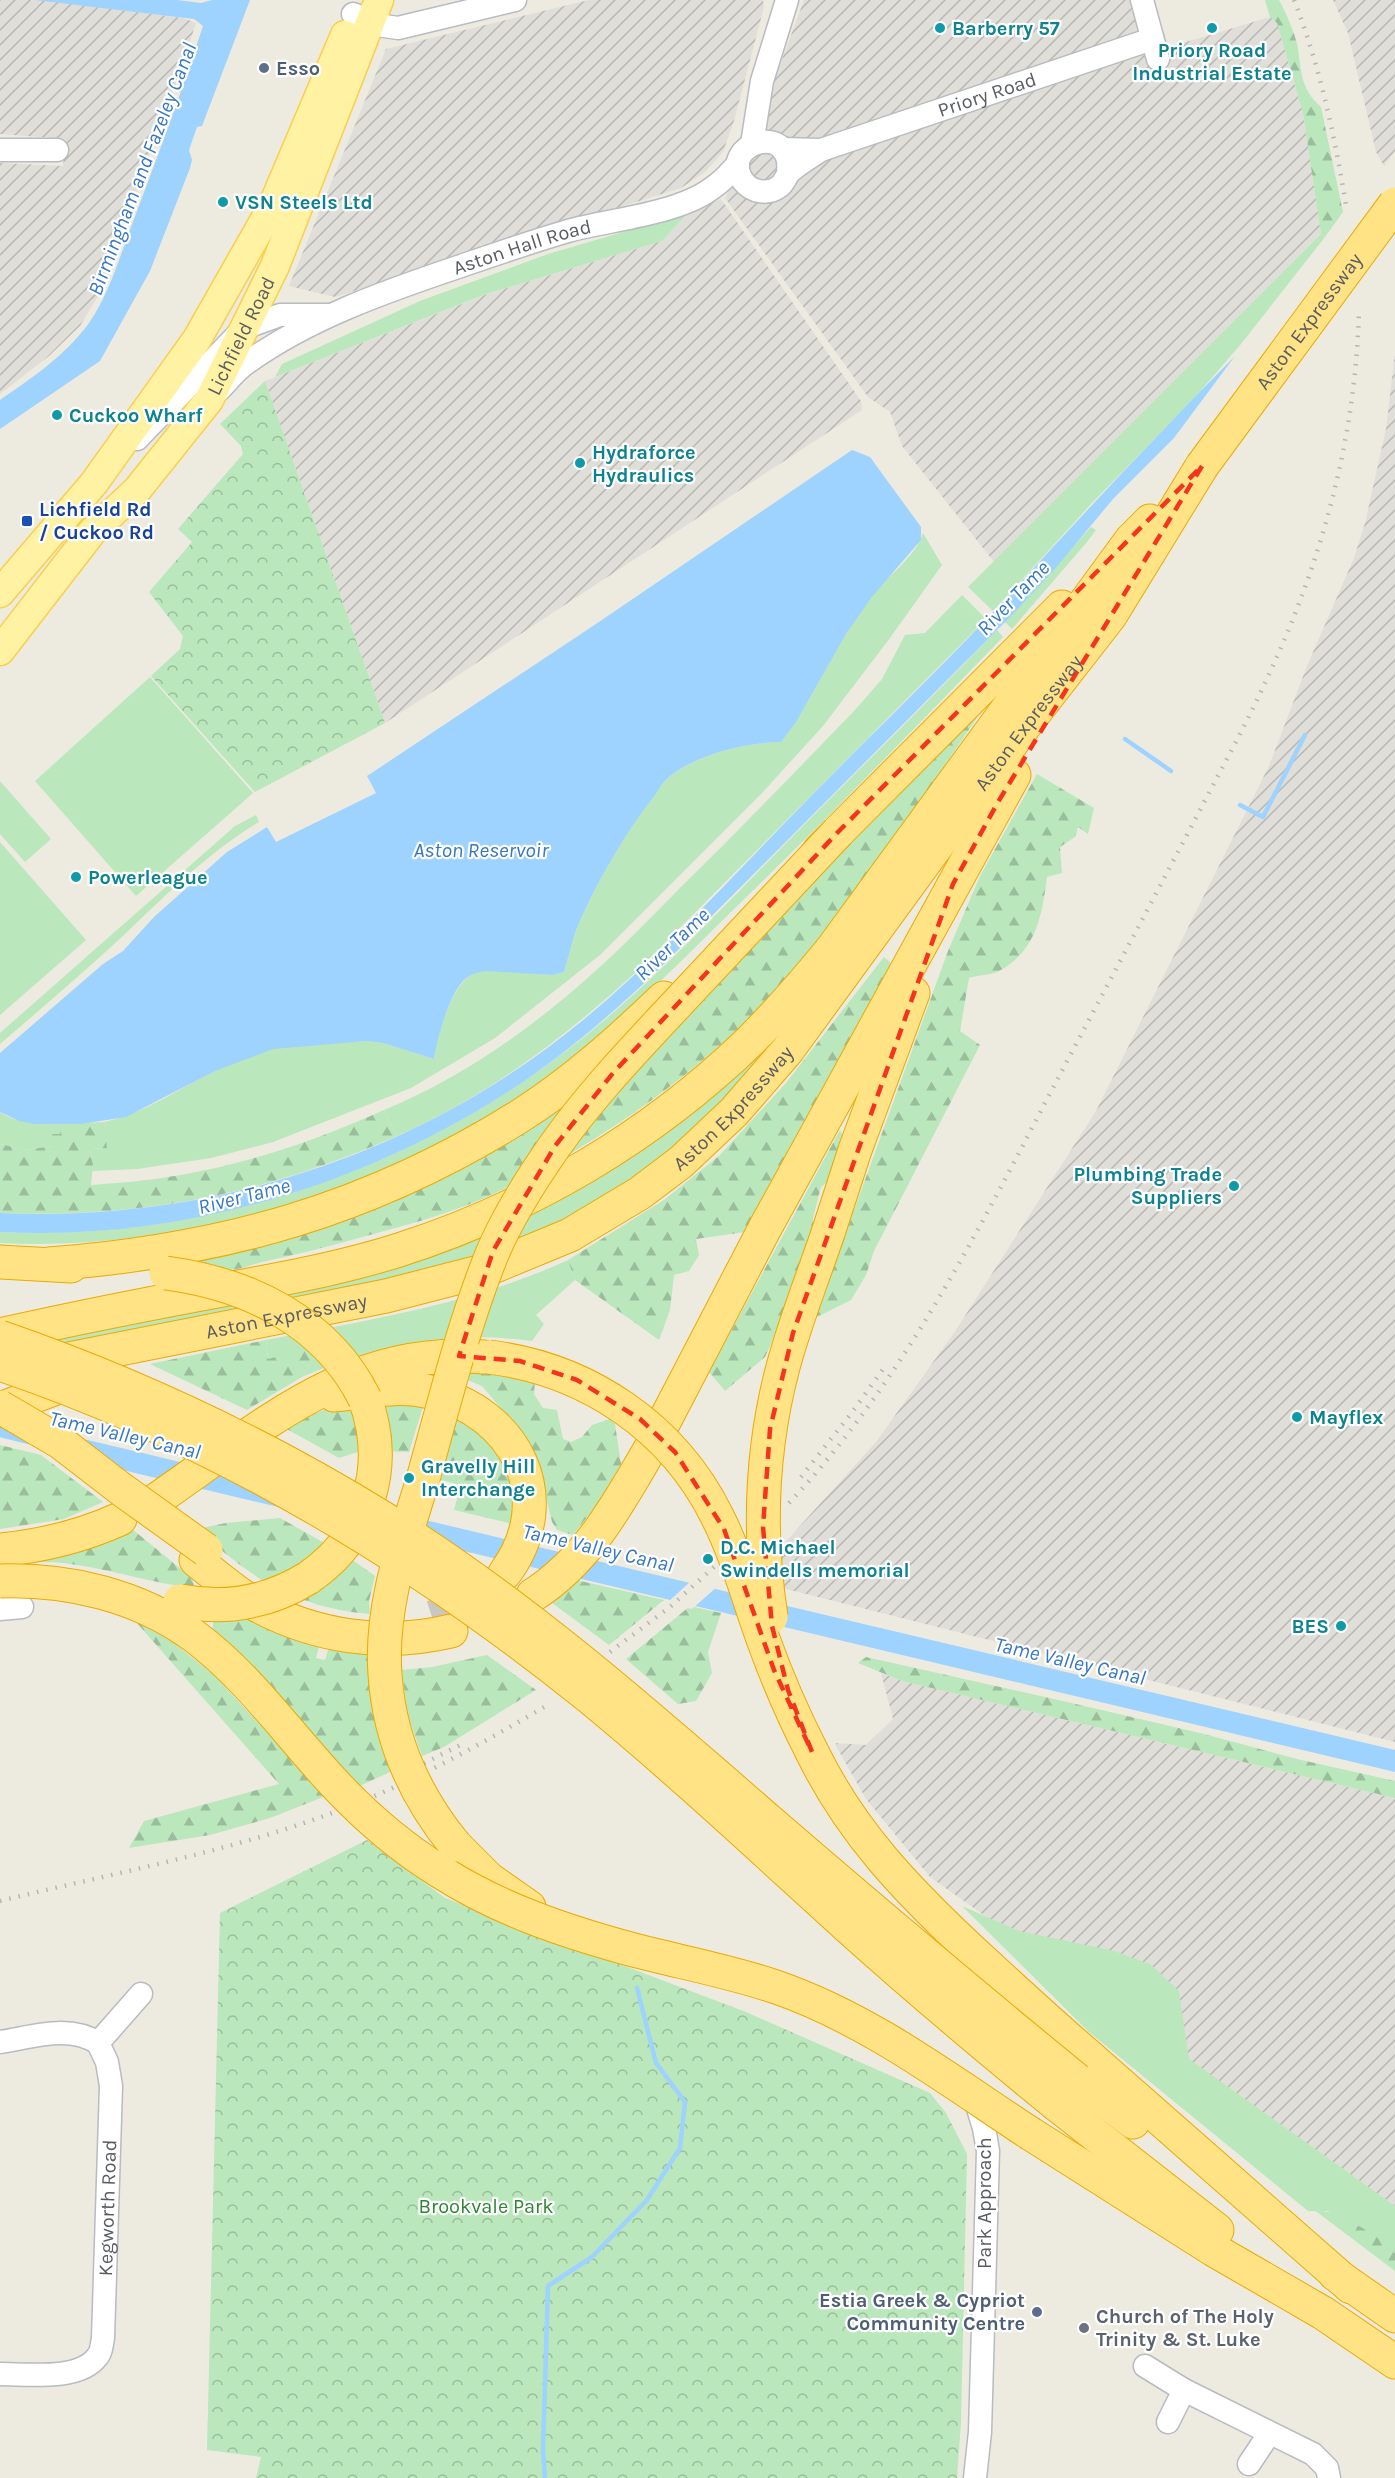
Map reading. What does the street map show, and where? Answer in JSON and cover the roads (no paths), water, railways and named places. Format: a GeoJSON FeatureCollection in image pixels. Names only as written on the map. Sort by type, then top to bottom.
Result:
{"type":"FeatureCollection","features":[{"type":"Feature","properties":{"kind":"highway","name":"Aston Expressway"},"geometry":{"type":"LineString","coordinates":[[0,1372],[270,1320],[464,1277],[502,1264],[570,1235],[640,1193],[681,1162],[734,1112],[787,1051],[980,787],[1110,616],[1202,466],[1395,204]]}},
{"type":"Feature","properties":{"kind":"highway","name":"Aston Expressway"},"geometry":{"type":"LineString","coordinates":[[0,1336],[303,1274],[396,1251],[475,1222],[532,1196],[578,1171],[635,1135],[685,1098],[770,1021],[980,787],[1131,540],[1202,466]]}},
{"type":"Feature","properties":{"kind":"highway"},"geometry":{"type":"LineString","coordinates":[[49,1264],[126,1257],[186,1248],[259,1232],[374,1193],[454,1154],[521,1115],[571,1080],[639,1022],[838,832],[1020,648],[1131,540]]}},
{"type":"Feature","properties":{"kind":"highway"},"geometry":{"type":"LineString","coordinates":[[812,1752],[788,1690],[772,1626],[764,1560],[763,1494],[770,1429],[783,1365],[855,1150],[953,884],[980,787]]}},
{"type":"Feature","properties":{"kind":"highway"},"geometry":{"type":"LineString","coordinates":[[573,1932],[523,1904],[477,1868],[439,1824],[417,1790],[397,1741],[386,1686],[385,1630],[393,1582],[476,1299],[493,1251],[522,1196],[555,1146],[613,1073],[838,832]]}},
{"type":"Feature","properties":{"kind":"highway"},"geometry":{"type":"LineString","coordinates":[[533,1595],[565,1570],[590,1543],[619,1503],[657,1436],[765,1228],[953,884]]}},
{"type":"Feature","properties":{"kind":"highway"},"geometry":{"type":"LineString","coordinates":[[0,1262],[166,1273],[196,1278],[246,1294],[295,1319],[337,1354],[361,1390],[374,1432],[375,1474],[363,1515],[351,1537],[334,1557],[299,1584],[258,1600],[225,1605],[202,1605],[76,1578],[0,1574]]}},
{"type":"Feature","properties":{"kind":"highway"},"geometry":{"type":"LineString","coordinates":[[0,1408],[151,1355],[270,1320]]}},
{"type":"Feature","properties":{"kind":"highway"},"geometry":{"type":"LineString","coordinates":[[0,1336],[142,1392],[307,1474],[384,1519],[472,1578],[608,1681],[870,1908],[1085,2070],[1352,2287],[1395,2316]]}},
{"type":"Feature","properties":{"kind":"highway"},"geometry":{"type":"LineString","coordinates":[[161,1496],[306,1398],[357,1373],[394,1362],[432,1356],[489,1358],[535,1365],[591,1387],[640,1419],[664,1440],[683,1461],[709,1501],[734,1551],[774,1670],[812,1752],[843,1808],[882,1861],[1009,1986],[1085,2070]]}},
{"type":"Feature","properties":{"kind":"highway"},"geometry":{"type":"LineString","coordinates":[[0,1364],[130,1414],[209,1451],[293,1495],[460,1600],[589,1698],[970,2034],[1057,2105],[1323,2313],[1395,2362]]}},
{"type":"Feature","properties":{"kind":"highway"},"geometry":{"type":"LineString","coordinates":[[306,1398],[389,1390],[428,1391],[468,1404],[486,1416],[502,1432],[514,1449],[522,1468],[528,1502],[524,1536],[505,1574]]}},
{"type":"Feature","properties":{"kind":"highway"},"geometry":{"type":"LineString","coordinates":[[0,1408],[60,1442],[120,1504],[201,1555],[248,1580],[314,1610],[365,1620],[432,1625]]}},
{"type":"Feature","properties":{"kind":"highway"},"geometry":{"type":"LineString","coordinates":[[0,1550],[73,1537],[120,1504]]}},
{"type":"Feature","properties":{"kind":"highway"},"geometry":{"type":"LineString","coordinates":[[0,1581],[41,1582],[87,1588],[110,1594],[145,1608],[186,1630],[238,1676],[346,1796],[413,1853],[459,1883],[498,1904],[573,1932],[749,1978],[807,1999],[884,2039],[1214,2250],[1323,2313]]}},
{"type":"Feature","properties":{"kind":"main road","name":"Lichfield Road"},"geometry":{"type":"LineString","coordinates":[[0,651],[92,532],[137,490],[209,400],[271,275],[298,212],[365,9]]}},
{"type":"Feature","properties":{"kind":"main road","name":"Lichfield Road"},"geometry":{"type":"LineString","coordinates":[[0,593],[94,483],[197,339],[272,207],[365,9]]}},
{"type":"Feature","properties":{"kind":"main road"},"geometry":{"type":"LineString","coordinates":[[0,623],[92,532]]}},
{"type":"Feature","properties":{"kind":"street"},"geometry":{"type":"LineString","coordinates":[[365,9],[398,28],[515,0]]}},
{"type":"Feature","properties":{"kind":"street","name":"Aston Hall Road"},"geometry":{"type":"LineString","coordinates":[[209,400],[246,363],[331,315],[403,285],[571,230],[664,209],[714,187],[738,164],[740,156],[752,144],[767,60],[787,0]]}},
{"type":"Feature","properties":{"kind":"street","name":"Priory Road"},"geometry":{"type":"LineString","coordinates":[[788,173],[821,150],[1155,49],[1142,0]]}},
{"type":"Feature","properties":{"kind":"street"},"geometry":{"type":"LineString","coordinates":[[757,116],[789,165],[788,173]]}},
{"type":"Feature","properties":{"kind":"street"},"geometry":{"type":"LineString","coordinates":[[752,144],[759,141],[779,147]]}},
{"type":"Feature","properties":{"kind":"street","name":"Priory Road"},"geometry":{"type":"LineString","coordinates":[[779,147],[821,150]]}},
{"type":"Feature","properties":{"kind":"street"},"geometry":{"type":"LineString","coordinates":[[0,150],[57,150]]}},
{"type":"Feature","properties":{"kind":"street"},"geometry":{"type":"LineString","coordinates":[[738,164],[739,172],[747,186]]}},
{"type":"Feature","properties":{"kind":"street","name":"Aston Hall Road"},"geometry":{"type":"LineString","coordinates":[[714,187],[747,186],[754,190],[771,191],[785,181],[788,173]]}},
{"type":"Feature","properties":{"kind":"street","name":"Aston Hall Road"},"geometry":{"type":"LineString","coordinates":[[94,483],[244,328],[280,315],[331,315]]}},
{"type":"Feature","properties":{"kind":"street"},"geometry":{"type":"LineString","coordinates":[[0,2042],[70,2031],[87,2036],[98,2043],[141,1994]]}},
{"type":"Feature","properties":{"kind":"street","name":"Kegworth Road"},"geometry":{"type":"LineString","coordinates":[[0,2374],[65,2374],[83,2368],[98,2356],[103,2338],[111,2086],[108,2062],[98,2043]]}},
{"type":"Feature","properties":{"kind":"street","name":"Park Approach"},"geometry":{"type":"LineString","coordinates":[[968,2075],[984,2127],[988,2151],[980,2432],[975,2478]]}},
{"type":"Feature","properties":{"kind":"street"},"geometry":{"type":"LineString","coordinates":[[1145,2366],[1184,2390],[1313,2454],[1327,2469],[1329,2478]]}},
{"type":"Feature","properties":{"kind":"street"},"geometry":{"type":"LineString","coordinates":[[1168,2421],[1184,2390]]}},
{"type":"Feature","properties":{"kind":"street"},"geometry":{"type":"LineString","coordinates":[[1250,2464],[1269,2434]]}},
{"type":"Feature","properties":{"kind":"water"},"geometry":{"type":"Polygon","coordinates":[[[35,0],[177,0],[201,3],[212,0],[250,0],[202,126],[197,127],[189,150],[192,160],[190,168],[150,271],[100,361],[0,429],[0,400],[59,356],[80,335],[96,312],[113,276],[203,26],[194,19],[35,0]]]}},
{"type":"Feature","properties":{"kind":"water","name":"River Tame"},"geometry":{"type":"Polygon","coordinates":[[[1235,356],[1174,438],[1113,499],[1054,570],[1014,613],[654,974],[596,1026],[534,1074],[490,1103],[376,1162],[316,1185],[254,1204],[192,1219],[128,1228],[64,1233],[0,1232],[0,1213],[79,1213],[157,1206],[233,1192],[309,1171],[382,1143],[452,1109],[519,1068],[582,1021],[671,940],[960,646],[1235,356]]]}},
{"type":"Feature","properties":{"kind":"water","name":"Aston Reservoir"},"geometry":{"type":"Polygon","coordinates":[[[852,450],[870,457],[921,527],[921,540],[871,598],[846,634],[796,722],[781,742],[737,747],[707,756],[680,769],[663,783],[621,843],[600,880],[575,933],[564,972],[553,975],[486,971],[469,976],[453,996],[441,1029],[434,1059],[383,1043],[367,1041],[273,1049],[215,1071],[126,1117],[81,1124],[35,1124],[19,1121],[0,1112],[0,1053],[103,964],[123,951],[154,917],[227,852],[267,827],[276,842],[376,793],[367,776],[852,450]]]}},
{"type":"Feature","properties":{"kind":"water"},"geometry":{"type":"Polygon","coordinates":[[[37,1428],[1395,1750],[1395,1772],[135,1473],[32,1446],[37,1428]]]}},
{"type":"Feature","properties":{"kind":"waterway"},"geometry":{"type":"LineString","coordinates":[[1240,805],[1263,817],[1305,735]]}},
{"type":"Feature","properties":{"kind":"waterway"},"geometry":{"type":"LineString","coordinates":[[1125,739],[1171,771]]}},
{"type":"Feature","properties":{"kind":"waterway","name":"Tame Valley Canal"},"geometry":{"type":"LineString","coordinates":[[0,1429],[28,1436]]}},
{"type":"Feature","properties":{"kind":"waterway"},"geometry":{"type":"LineString","coordinates":[[545,2478],[543,2450],[548,2286],[592,2257],[647,2200],[680,2148],[685,2102],[656,2063],[637,1988]]}},
{"type":"Feature","properties":{"kind":"tunnel"},"geometry":{"type":"LineString","coordinates":[[432,1617],[468,1605],[487,1592]]}},
{"type":"Feature","properties":{"kind":"railway"},"geometry":{"type":"LineString","coordinates":[[1294,0],[1304,26],[1326,104],[1347,211]]}},
{"type":"Feature","properties":{"kind":"railway"},"geometry":{"type":"LineString","coordinates":[[789,1503],[874,1399],[946,1286],[1262,690],[1306,585],[1333,495],[1351,403],[1359,309]]}},
{"type":"Feature","properties":{"kind":"railway"},"geometry":{"type":"LineString","coordinates":[[801,1477],[886,1365]]}},
{"type":"Feature","properties":{"kind":"railway"},"geometry":{"type":"LineString","coordinates":[[610,1652],[671,1606],[714,1567]]}},
{"type":"Feature","properties":{"kind":"railway"},"geometry":{"type":"LineString","coordinates":[[0,1901],[214,1850],[340,1810],[448,1761],[551,1703]]}},
{"type":"Feature","properties":{"kind":"railway"},"geometry":{"type":"LineString","coordinates":[[407,1772],[466,1742]]}},
{"type":"Feature","properties":{"kind":"place","name":"Barberry 57"},"geometry":{"type":"Point","coordinates":[940,28]}},
{"type":"Feature","properties":{"kind":"place","name":"Priory Road Industrial Estate"},"geometry":{"type":"Point","coordinates":[1212,28]}},
{"type":"Feature","properties":{"kind":"place","name":"Esso"},"geometry":{"type":"Point","coordinates":[264,68]}},
{"type":"Feature","properties":{"kind":"place","name":"VSN Steels Ltd"},"geometry":{"type":"Point","coordinates":[223,202]}},
{"type":"Feature","properties":{"kind":"place","name":"Cuckoo Wharf"},"geometry":{"type":"Point","coordinates":[57,415]}},
{"type":"Feature","properties":{"kind":"place","name":"Hydraforce Hydraulics"},"geometry":{"type":"Point","coordinates":[580,463]}},
{"type":"Feature","properties":{"kind":"place","name":"Lichfield Rd / Cuckoo Rd"},"geometry":{"type":"Point","coordinates":[27,521]}},
{"type":"Feature","properties":{"kind":"place","name":"Powerleague"},"geometry":{"type":"Point","coordinates":[76,877]}},
{"type":"Feature","properties":{"kind":"place","name":"Plumbing Trade Suppliers"},"geometry":{"type":"Point","coordinates":[1234,1186]}},
{"type":"Feature","properties":{"kind":"place","name":"Mayflex"},"geometry":{"type":"Point","coordinates":[1297,1417]}},
{"type":"Feature","properties":{"kind":"place","name":"Gravelly Hill Interchange"},"geometry":{"type":"Point","coordinates":[409,1478]}},
{"type":"Feature","properties":{"kind":"place","name":"D.C. Michael Swindells memorial"},"geometry":{"type":"Point","coordinates":[708,1559]}},
{"type":"Feature","properties":{"kind":"place","name":"BES"},"geometry":{"type":"Point","coordinates":[1341,1626]}},
{"type":"Feature","properties":{"kind":"place","name":"Estia Greek & Cypriot Community Centre"},"geometry":{"type":"Point","coordinates":[1037,2312]}},
{"type":"Feature","properties":{"kind":"place","name":"Church of The Holy Trinity & St. Luke"},"geometry":{"type":"Point","coordinates":[1084,2328]}},
{"type":"Feature","properties":{"kind":"water label","name":"Birmingham and Fazeley Canal"},"geometry":{"type":"Point","coordinates":[142,169]}},
{"type":"Feature","properties":{"kind":"park label","name":"Brookvale Park"},"geometry":{"type":"Point","coordinates":[486,2206]}}]}
